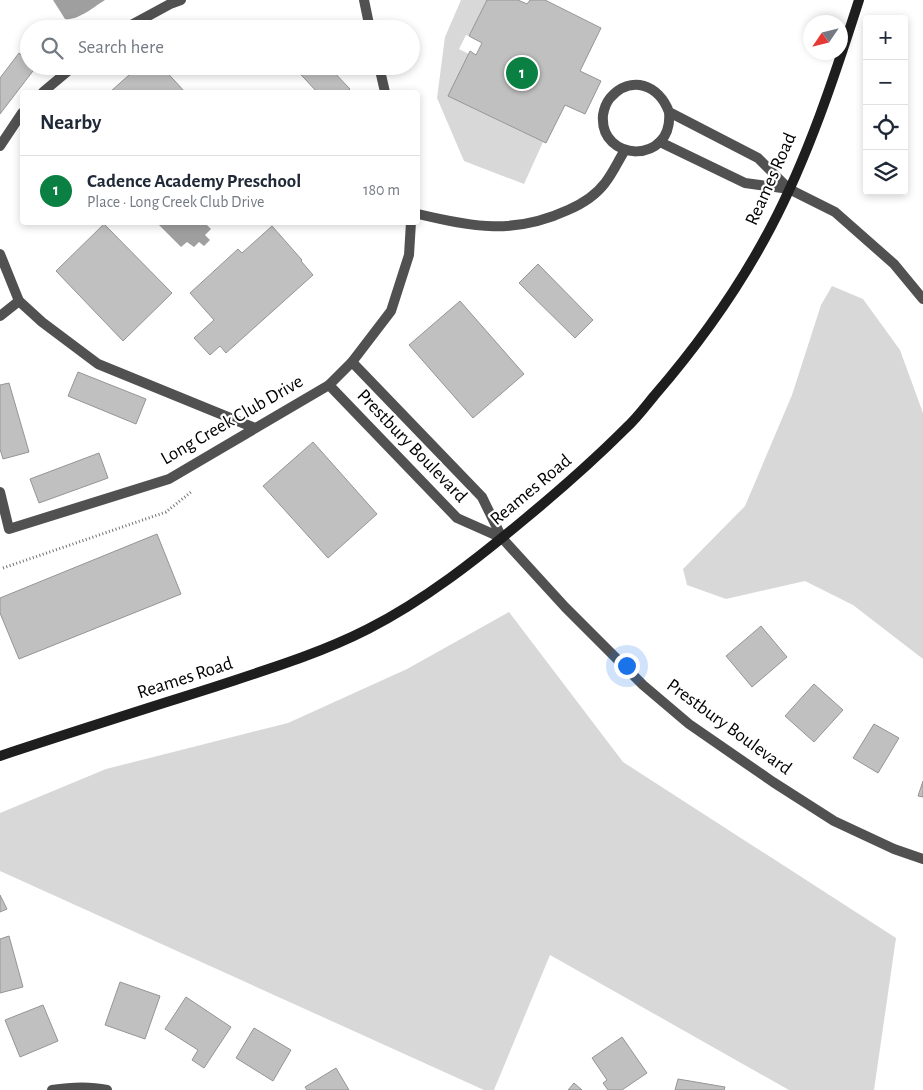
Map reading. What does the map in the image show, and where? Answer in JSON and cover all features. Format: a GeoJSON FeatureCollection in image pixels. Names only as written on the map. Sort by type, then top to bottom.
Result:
{"type":"FeatureCollection","features":[{"type":"Feature","properties":{"kind":"main road","name":"Reames Road"},"geometry":{"type":"LineString","coordinates":[[0,756],[258,673],[331,646],[368,629],[399,612],[454,575],[580,473],[629,426],[684,362],[724,306],[771,227],[801,160],[838,64],[859,0]]}},
{"type":"Feature","properties":{"kind":"street"},"geometry":{"type":"LineString","coordinates":[[141,20],[181,0]]}},
{"type":"Feature","properties":{"kind":"street"},"geometry":{"type":"LineString","coordinates":[[364,0],[368,20]]}},
{"type":"Feature","properties":{"kind":"street"},"geometry":{"type":"LineString","coordinates":[[45,90],[63,75]]}},
{"type":"Feature","properties":{"kind":"street"},"geometry":{"type":"LineString","coordinates":[[381,75],[384,90]]}},
{"type":"Feature","properties":{"kind":"street"},"geometry":{"type":"LineString","coordinates":[[637,85],[648,87],[661,96],[669,112],[668,128],[660,142],[651,149],[641,152],[630,152],[611,141],[605,132],[602,121],[608,100],[616,91],[626,86],[637,85]]}},
{"type":"Feature","properties":{"kind":"street"},"geometry":{"type":"LineString","coordinates":[[669,112],[758,158],[789,189]]}},
{"type":"Feature","properties":{"kind":"street"},"geometry":{"type":"LineString","coordinates":[[0,146],[20,116]]}},
{"type":"Feature","properties":{"kind":"street"},"geometry":{"type":"LineString","coordinates":[[660,142],[745,183],[789,189],[836,212],[894,264],[923,299]]}},
{"type":"Feature","properties":{"kind":"street"},"geometry":{"type":"LineString","coordinates":[[420,214],[455,223],[483,227],[504,227],[540,222],[577,206],[593,196],[605,183],[625,150]]}},
{"type":"Feature","properties":{"kind":"street","name":"Long Creek Club Drive"},"geometry":{"type":"LineString","coordinates":[[0,492],[9,529],[169,479],[329,385],[352,362],[391,311],[409,255],[411,225]]}},
{"type":"Feature","properties":{"kind":"street"},"geometry":{"type":"LineString","coordinates":[[0,254],[19,301],[42,322],[98,364],[255,428]]}},
{"type":"Feature","properties":{"kind":"street"},"geometry":{"type":"LineString","coordinates":[[0,316],[19,301]]}},
{"type":"Feature","properties":{"kind":"street","name":"Prestbury Boulevard"},"geometry":{"type":"LineString","coordinates":[[352,362],[482,497],[502,538],[566,607],[643,685],[690,724],[773,782],[834,821],[894,849],[923,859]]}},
{"type":"Feature","properties":{"kind":"street","name":"Prestbury Boulevard"},"geometry":{"type":"LineString","coordinates":[[329,385],[457,518],[502,538]]}},
{"type":"Feature","properties":{"kind":"street"},"geometry":{"type":"LineString","coordinates":[[52,1090],[75,1087],[107,1090]]}},
{"type":"Feature","properties":{"kind":"path"},"geometry":{"type":"LineString","coordinates":[[3,568],[166,512],[191,492]]}},
{"type":"Feature","properties":{"kind":"shaded area"},"geometry":{"type":"Polygon","coordinates":[[[53,0],[105,0],[75,18],[65,19],[53,0]]]}},
{"type":"Feature","properties":{"kind":"shaded area"},"geometry":{"type":"Polygon","coordinates":[[[461,0],[487,0],[469,36],[466,35],[459,49],[469,54],[448,96],[543,142],[524,184],[464,161],[437,98],[445,37],[461,0]]]}},
{"type":"Feature","properties":{"kind":"shaded area"},"geometry":{"type":"Polygon","coordinates":[[[159,225],[207,225],[211,229],[205,235],[210,240],[204,246],[199,242],[194,247],[187,242],[181,247],[159,225]]]}},
{"type":"Feature","properties":{"kind":"shaded area"},"geometry":{"type":"Polygon","coordinates":[[[832,286],[863,299],[900,350],[923,413],[923,659],[853,605],[805,581],[726,599],[687,585],[683,569],[745,506],[792,395],[821,305],[832,286]]]}},
{"type":"Feature","properties":{"kind":"shaded area"},"geometry":{"type":"Polygon","coordinates":[[[509,612],[623,762],[896,938],[874,1090],[789,1090],[550,955],[494,1090],[484,1090],[0,871],[0,813],[106,769],[288,723],[407,669],[509,612]]]}},
{"type":"Feature","properties":{"kind":"building"},"geometry":{"type":"Polygon","coordinates":[[[487,0],[518,0],[527,4],[530,0],[545,0],[601,28],[580,71],[601,81],[585,114],[565,105],[546,143],[448,96],[470,51],[476,55],[482,43],[469,36],[487,0]]]}},
{"type":"Feature","properties":{"kind":"building"},"geometry":{"type":"Polygon","coordinates":[[[19,53],[20,75],[30,75],[0,114],[0,78],[19,53]]]}},
{"type":"Feature","properties":{"kind":"building"},"geometry":{"type":"Polygon","coordinates":[[[129,75],[169,75],[183,90],[112,90],[129,75]]]}},
{"type":"Feature","properties":{"kind":"building"},"geometry":{"type":"Polygon","coordinates":[[[301,75],[337,75],[350,89],[349,90],[315,90],[301,75]]]}},
{"type":"Feature","properties":{"kind":"building"},"geometry":{"type":"Polygon","coordinates":[[[105,225],[172,293],[123,341],[56,271],[105,225]]]}},
{"type":"Feature","properties":{"kind":"building"},"geometry":{"type":"Polygon","coordinates":[[[272,226],[313,275],[226,353],[220,346],[210,355],[194,338],[214,320],[190,293],[238,249],[242,253],[272,226]]]}},
{"type":"Feature","properties":{"kind":"building"},"geometry":{"type":"Polygon","coordinates":[[[538,264],[593,320],[575,338],[519,283],[538,264]]]}},
{"type":"Feature","properties":{"kind":"building"},"geometry":{"type":"Polygon","coordinates":[[[460,301],[524,374],[473,418],[409,345],[460,301]]]}},
{"type":"Feature","properties":{"kind":"building"},"geometry":{"type":"Polygon","coordinates":[[[78,372],[146,399],[136,424],[68,396],[78,372]]]}},
{"type":"Feature","properties":{"kind":"building"},"geometry":{"type":"Polygon","coordinates":[[[9,383],[29,452],[3,459],[0,449],[0,385],[9,383]]]}},
{"type":"Feature","properties":{"kind":"building"},"geometry":{"type":"Polygon","coordinates":[[[313,442],[377,514],[328,558],[263,486],[313,442]]]}},
{"type":"Feature","properties":{"kind":"building"},"geometry":{"type":"Polygon","coordinates":[[[99,453],[108,478],[39,503],[30,479],[99,453]]]}},
{"type":"Feature","properties":{"kind":"building"},"geometry":{"type":"Polygon","coordinates":[[[157,534],[181,594],[19,659],[0,613],[0,598],[157,534]]]}},
{"type":"Feature","properties":{"kind":"building"},"geometry":{"type":"Polygon","coordinates":[[[761,626],[787,657],[752,687],[726,656],[761,626]]]}},
{"type":"Feature","properties":{"kind":"building"},"geometry":{"type":"Polygon","coordinates":[[[814,684],[843,710],[814,742],[785,716],[814,684]]]}},
{"type":"Feature","properties":{"kind":"building"},"geometry":{"type":"Polygon","coordinates":[[[874,724],[899,738],[878,773],[853,758],[874,724]]]}},
{"type":"Feature","properties":{"kind":"building"},"geometry":{"type":"Polygon","coordinates":[[[923,781],[923,797],[918,796],[923,781]]]}},
{"type":"Feature","properties":{"kind":"building"},"geometry":{"type":"Polygon","coordinates":[[[0,895],[7,909],[0,912],[0,895]]]}},
{"type":"Feature","properties":{"kind":"building"},"geometry":{"type":"Polygon","coordinates":[[[9,936],[23,987],[0,993],[0,939],[9,936]]]}},
{"type":"Feature","properties":{"kind":"building"},"geometry":{"type":"Polygon","coordinates":[[[120,982],[160,996],[145,1039],[105,1025],[120,982]]]}},
{"type":"Feature","properties":{"kind":"building"},"geometry":{"type":"Polygon","coordinates":[[[186,997],[231,1027],[204,1068],[192,1060],[198,1050],[165,1029],[186,997]]]}},
{"type":"Feature","properties":{"kind":"building"},"geometry":{"type":"Polygon","coordinates":[[[43,1005],[58,1041],[20,1057],[5,1020],[43,1005]]]}},
{"type":"Feature","properties":{"kind":"building"},"geometry":{"type":"Polygon","coordinates":[[[254,1028],[291,1050],[273,1081],[236,1058],[254,1028]]]}},
{"type":"Feature","properties":{"kind":"building"},"geometry":{"type":"Polygon","coordinates":[[[622,1037],[647,1073],[622,1090],[608,1090],[603,1083],[607,1080],[592,1058],[622,1037]]]}},
{"type":"Feature","properties":{"kind":"building"},"geometry":{"type":"Polygon","coordinates":[[[336,1068],[349,1090],[307,1090],[305,1087],[336,1068]]]}},
{"type":"Feature","properties":{"kind":"building"},"geometry":{"type":"Polygon","coordinates":[[[678,1079],[725,1087],[724,1090],[675,1090],[678,1079]]]}},
{"type":"Feature","properties":{"kind":"building"},"geometry":{"type":"Polygon","coordinates":[[[574,1083],[582,1090],[568,1090],[574,1083]]]}},
{"type":"Feature","properties":{"kind":"place","name":"Cadence Academy Preschool"},"geometry":{"type":"Point","coordinates":[522,73]}}]}
